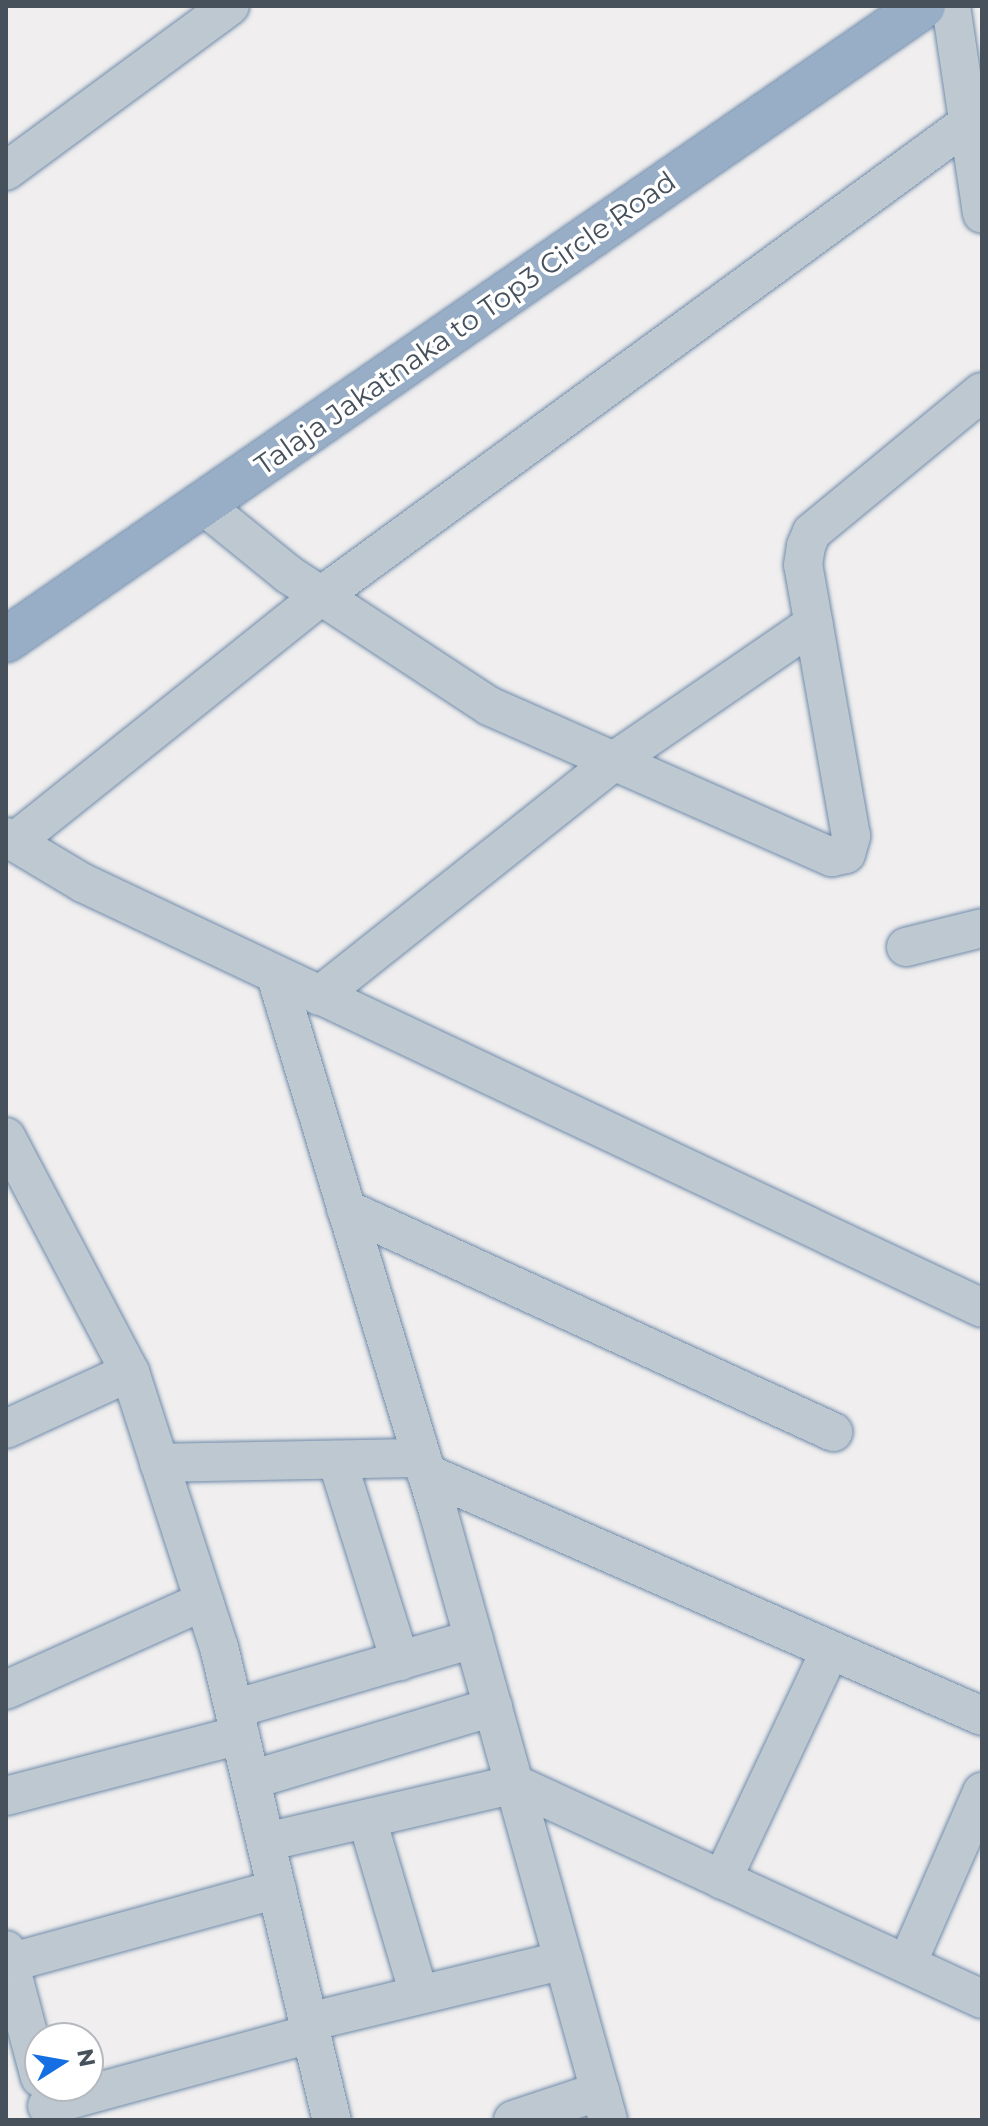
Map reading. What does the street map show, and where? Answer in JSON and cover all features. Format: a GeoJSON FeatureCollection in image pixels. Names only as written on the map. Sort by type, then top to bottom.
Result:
{"type":"FeatureCollection","features":[{"type":"Feature","properties":{"kind":"highway","name":"Talaja Jakatnaka to Top3 Circle Road"},"geometry":{"type":"LineString","coordinates":[[6,640],[923,6]]}},
{"type":"Feature","properties":{"kind":"street"},"geometry":{"type":"LineString","coordinates":[[6,171],[188,19],[230,6]]}},
{"type":"Feature","properties":{"kind":"street"},"geometry":{"type":"LineString","coordinates":[[951,6],[975,118],[982,214]]}},
{"type":"Feature","properties":{"kind":"street"},"geometry":{"type":"LineString","coordinates":[[975,118],[321,596],[10,840],[276,976],[982,1308]]}},
{"type":"Feature","properties":{"kind":"street"},"geometry":{"type":"LineString","coordinates":[[202,504],[321,596],[489,706],[832,857],[846,854],[851,836],[803,565],[812,532],[982,392]]}},
{"type":"Feature","properties":{"kind":"street"},"geometry":{"type":"LineString","coordinates":[[319,996],[614,761],[813,624]]}},
{"type":"Feature","properties":{"kind":"street"},"geometry":{"type":"LineString","coordinates":[[906,947],[982,928]]}},
{"type":"Feature","properties":{"kind":"street"},"geometry":{"type":"LineString","coordinates":[[276,976],[474,1639],[604,2105],[517,2119]]}},
{"type":"Feature","properties":{"kind":"street"},"geometry":{"type":"LineString","coordinates":[[6,1137],[130,1372],[204,1601],[237,1722],[310,2028],[320,2117]]}},
{"type":"Feature","properties":{"kind":"street"},"geometry":{"type":"LineString","coordinates":[[346,1209],[833,1432]]}},
{"type":"Feature","properties":{"kind":"street"},"geometry":{"type":"LineString","coordinates":[[10,1418],[130,1372]]}},
{"type":"Feature","properties":{"kind":"street"},"geometry":{"type":"LineString","coordinates":[[159,1463],[337,1460],[423,1465],[982,1716]]}},
{"type":"Feature","properties":{"kind":"street"},"geometry":{"type":"LineString","coordinates":[[337,1460],[400,1661]]}},
{"type":"Feature","properties":{"kind":"street"},"geometry":{"type":"LineString","coordinates":[[10,1678],[204,1601]]}},
{"type":"Feature","properties":{"kind":"street"},"geometry":{"type":"LineString","coordinates":[[6,1796],[237,1722],[400,1661],[474,1639]]}},
{"type":"Feature","properties":{"kind":"street"},"geometry":{"type":"LineString","coordinates":[[722,1880],[830,1650]]}},
{"type":"Feature","properties":{"kind":"street"},"geometry":{"type":"LineString","coordinates":[[251,1780],[493,1707]]}},
{"type":"Feature","properties":{"kind":"street"},"geometry":{"type":"LineString","coordinates":[[266,1842],[515,1784],[907,1964],[978,1986]]}},
{"type":"Feature","properties":{"kind":"street"},"geometry":{"type":"LineString","coordinates":[[907,1964],[982,1792]]}},
{"type":"Feature","properties":{"kind":"street"},"geometry":{"type":"LineString","coordinates":[[367,1819],[419,1994]]}},
{"type":"Feature","properties":{"kind":"street"},"geometry":{"type":"LineString","coordinates":[[17,2035],[8,1957],[277,1889]]}},
{"type":"Feature","properties":{"kind":"street"},"geometry":{"type":"LineString","coordinates":[[104,2082],[310,2028],[419,1994],[564,1960]]}}]}
